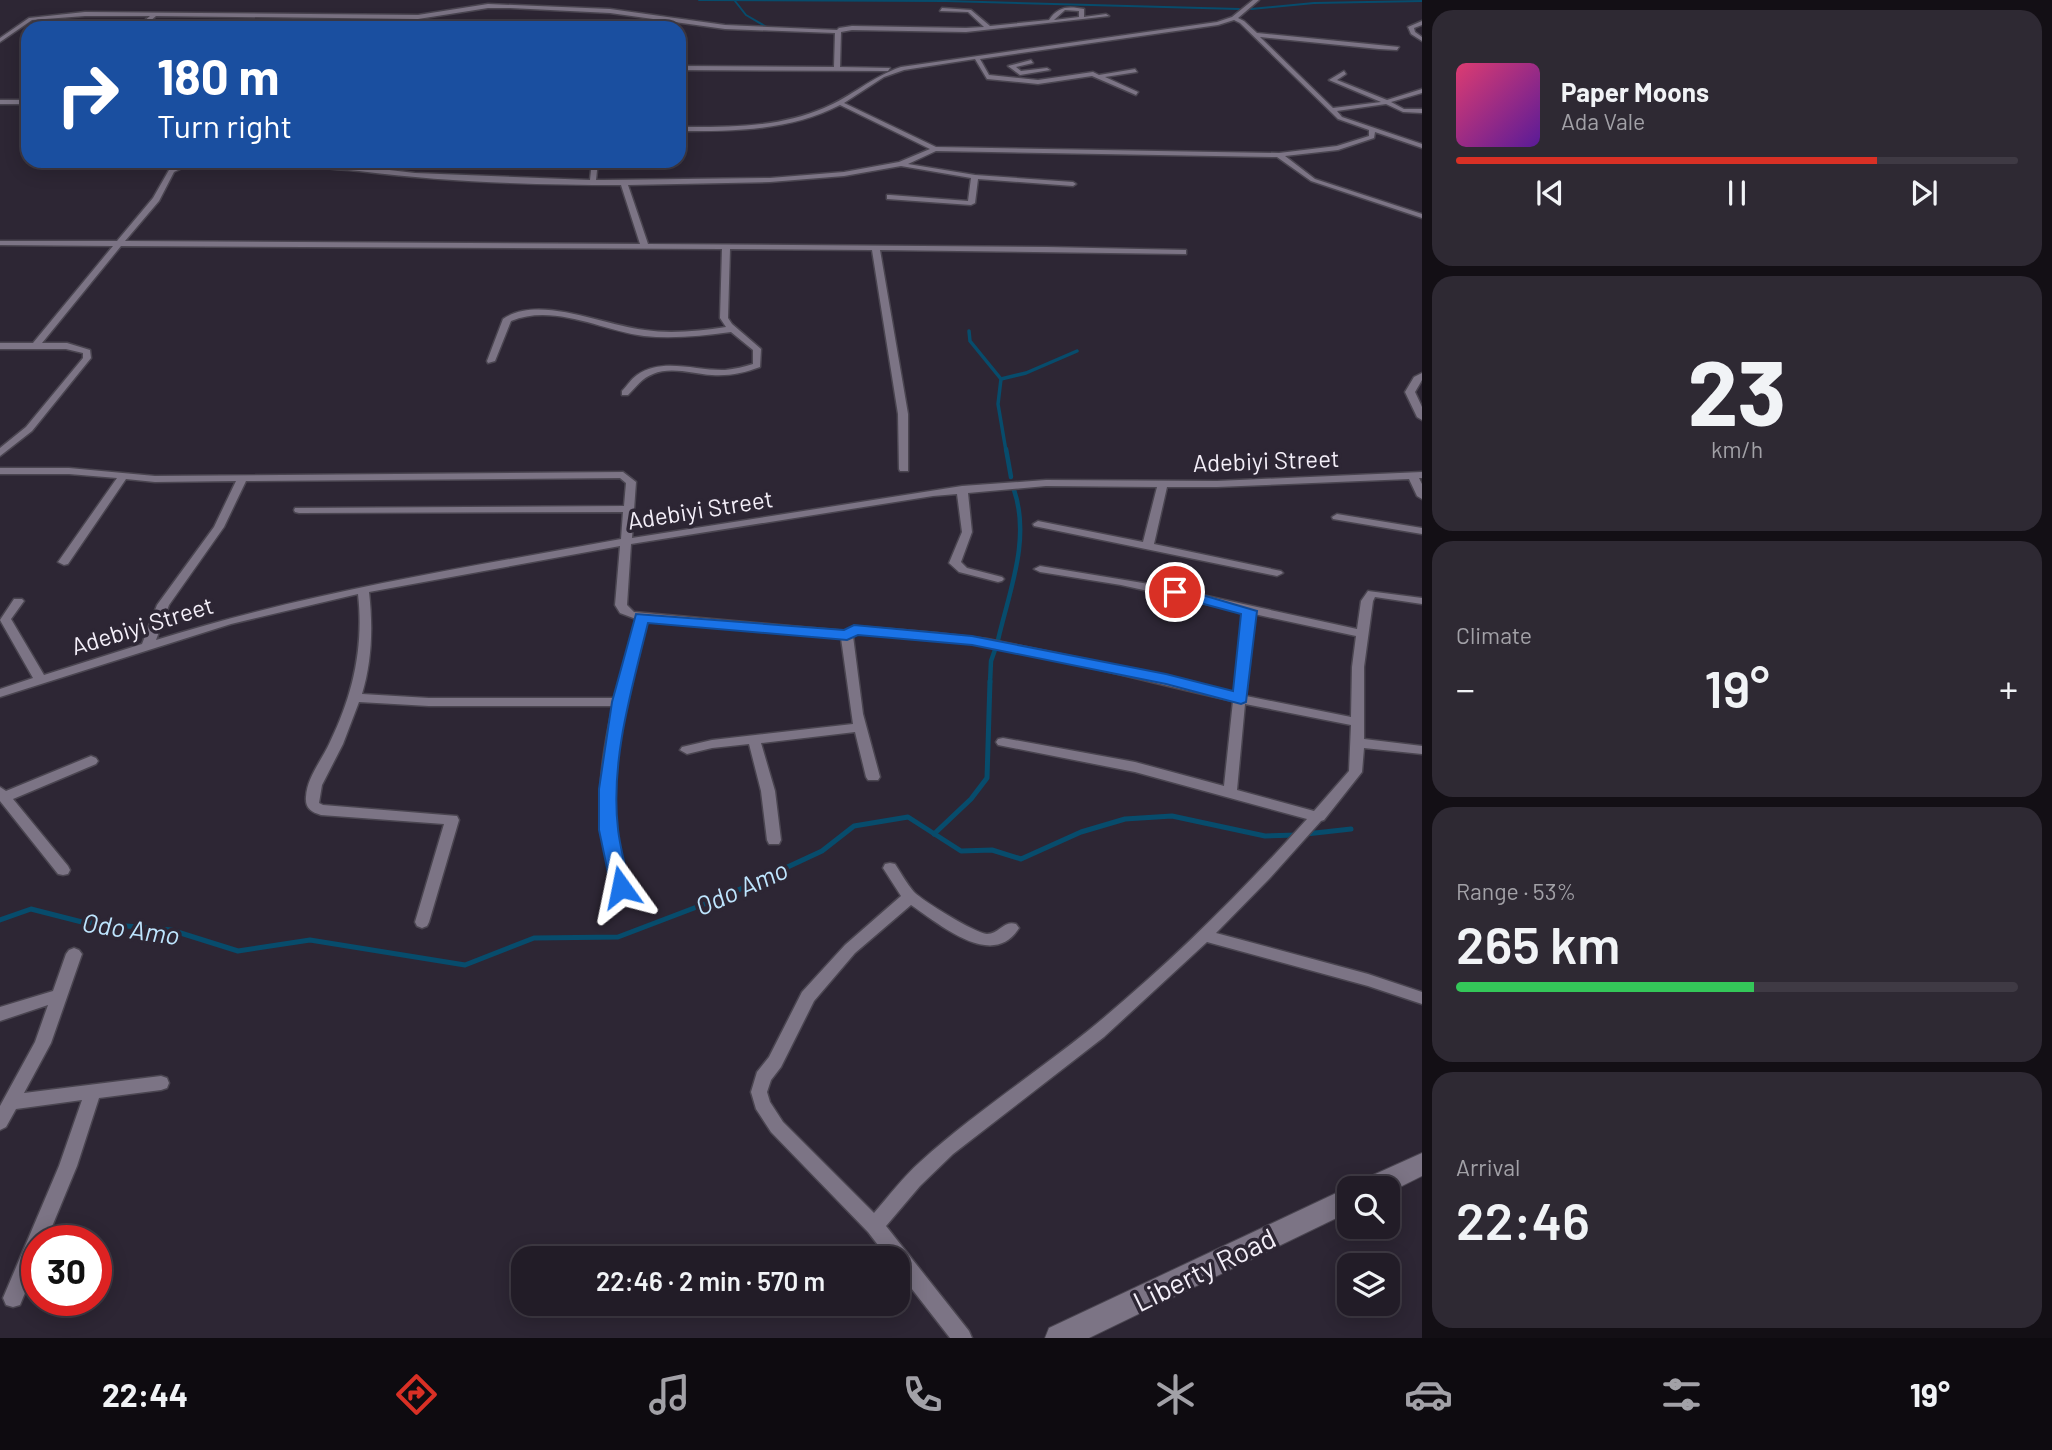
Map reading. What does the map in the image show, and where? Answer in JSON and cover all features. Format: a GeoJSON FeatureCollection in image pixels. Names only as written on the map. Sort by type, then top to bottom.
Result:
{"type":"FeatureCollection","features":[{"type":"Feature","properties":{"kind":"street"},"geometry":{"type":"LineString","coordinates":[[686,65],[903,68],[1223,22],[1234,18],[1256,0]]}},
{"type":"Feature","properties":{"kind":"street"},"geometry":{"type":"LineString","coordinates":[[27,21],[42,17],[156,14],[418,17],[488,6],[610,11],[682,21]]}},
{"type":"Feature","properties":{"kind":"street"},"geometry":{"type":"LineString","coordinates":[[1051,21],[1059,9],[1067,8],[1082,10],[1081,18]]}},
{"type":"Feature","properties":{"kind":"street"},"geometry":{"type":"LineString","coordinates":[[945,15],[941,11],[970,12],[987,26]]}},
{"type":"Feature","properties":{"kind":"street"},"geometry":{"type":"LineString","coordinates":[[148,21],[156,14]]}},
{"type":"Feature","properties":{"kind":"street"},"geometry":{"type":"LineString","coordinates":[[686,22],[725,27],[838,32],[844,28],[958,30],[1106,16]]}},
{"type":"Feature","properties":{"kind":"street"},"geometry":{"type":"LineString","coordinates":[[1234,18],[1340,118],[1422,146]]}},
{"type":"Feature","properties":{"kind":"street"},"geometry":{"type":"LineString","coordinates":[[951,22],[958,30]]}},
{"type":"Feature","properties":{"kind":"street"},"geometry":{"type":"LineString","coordinates":[[1223,22],[1245,26]]}},
{"type":"Feature","properties":{"kind":"street"},"geometry":{"type":"LineString","coordinates":[[1422,23],[1411,27],[1422,39]]}},
{"type":"Feature","properties":{"kind":"street"},"geometry":{"type":"LineString","coordinates":[[0,40],[21,25]]}},
{"type":"Feature","properties":{"kind":"street"},"geometry":{"type":"LineString","coordinates":[[837,69],[838,32]]}},
{"type":"Feature","properties":{"kind":"street"},"geometry":{"type":"LineString","coordinates":[[1254,35],[1292,36],[1354,47],[1398,48]]}},
{"type":"Feature","properties":{"kind":"street"},"geometry":{"type":"LineString","coordinates":[[1018,56],[1065,78]]}},
{"type":"Feature","properties":{"kind":"street"},"geometry":{"type":"LineString","coordinates":[[976,57],[983,74],[988,77],[1038,82],[1135,71]]}},
{"type":"Feature","properties":{"kind":"street"},"geometry":{"type":"LineString","coordinates":[[1031,62],[1011,66],[1020,73],[1047,70]]}},
{"type":"Feature","properties":{"kind":"street"},"geometry":{"type":"LineString","coordinates":[[686,129],[763,126],[810,117],[840,103],[875,78],[903,68]]}},
{"type":"Feature","properties":{"kind":"street"},"geometry":{"type":"LineString","coordinates":[[1343,73],[1332,80],[1410,113],[1422,111]]}},
{"type":"Feature","properties":{"kind":"street"},"geometry":{"type":"LineString","coordinates":[[1100,76],[1136,93]]}},
{"type":"Feature","properties":{"kind":"street"},"geometry":{"type":"LineString","coordinates":[[1331,110],[1387,102],[1422,91]]}},
{"type":"Feature","properties":{"kind":"street"},"geometry":{"type":"LineString","coordinates":[[0,102],[21,102]]}},
{"type":"Feature","properties":{"kind":"street"},"geometry":{"type":"LineString","coordinates":[[1323,102],[1346,106]]}},
{"type":"Feature","properties":{"kind":"street"},"geometry":{"type":"LineString","coordinates":[[840,103],[935,149],[1279,155],[1345,147],[1372,137],[1372,131]]}},
{"type":"Feature","properties":{"kind":"street"},"geometry":{"type":"LineString","coordinates":[[358,168],[416,175],[623,181],[794,179],[903,165],[918,161],[935,149]]}},
{"type":"Feature","properties":{"kind":"street"},"geometry":{"type":"LineString","coordinates":[[1279,155],[1313,180],[1422,216]]}},
{"type":"Feature","properties":{"kind":"street"},"geometry":{"type":"LineString","coordinates":[[903,165],[975,177],[1073,184]]}},
{"type":"Feature","properties":{"kind":"street"},"geometry":{"type":"LineString","coordinates":[[35,346],[122,243],[161,192],[171,172],[179,168]]}},
{"type":"Feature","properties":{"kind":"street"},"geometry":{"type":"LineString","coordinates":[[593,180],[595,168]]}},
{"type":"Feature","properties":{"kind":"street"},"geometry":{"type":"LineString","coordinates":[[890,197],[971,203],[975,177]]}},
{"type":"Feature","properties":{"kind":"street"},"geometry":{"type":"LineString","coordinates":[[623,181],[645,248]]}},
{"type":"Feature","properties":{"kind":"street"},"geometry":{"type":"LineString","coordinates":[[0,243],[1183,252]]}},
{"type":"Feature","properties":{"kind":"street"},"geometry":{"type":"LineString","coordinates":[[625,393],[640,377],[657,369],[673,368],[725,374],[757,365],[757,349],[731,329],[724,318],[726,249]]}},
{"type":"Feature","properties":{"kind":"street"},"geometry":{"type":"LineString","coordinates":[[876,249],[899,379],[904,469]]}},
{"type":"Feature","properties":{"kind":"street"},"geometry":{"type":"LineString","coordinates":[[491,361],[507,318],[526,311],[648,334],[731,329]]}},
{"type":"Feature","properties":{"kind":"street"},"geometry":{"type":"LineString","coordinates":[[0,346],[67,346],[87,352],[87,358],[29,429],[0,453]]}},
{"type":"Feature","properties":{"kind":"street"},"geometry":{"type":"LineString","coordinates":[[1422,376],[1417,379],[1410,392],[1422,417]]}},
{"type":"Feature","properties":{"kind":"street"},"geometry":{"type":"LineString","coordinates":[[0,471],[69,471],[124,477],[242,479],[617,474],[627,476],[631,482],[621,605],[624,611],[642,617],[847,635],[854,630],[984,642],[1356,722]]}},
{"type":"Feature","properties":{"kind":"street"},"geometry":{"type":"LineString","coordinates":[[1418,475],[1422,496]]}},
{"type":"Feature","properties":{"kind":"street","name":"Adebiyi Street"},"geometry":{"type":"LineString","coordinates":[[0,693],[148,645],[266,611],[363,590],[625,542],[962,489],[1070,482],[1163,483],[1418,475]]}},
{"type":"Feature","properties":{"kind":"street"},"geometry":{"type":"LineString","coordinates":[[64,562],[124,477]]}},
{"type":"Feature","properties":{"kind":"street"},"geometry":{"type":"LineString","coordinates":[[148,645],[163,605],[219,527],[242,479]]}},
{"type":"Feature","properties":{"kind":"street"},"geometry":{"type":"LineString","coordinates":[[1148,546],[1163,483]]}},
{"type":"Feature","properties":{"kind":"street"},"geometry":{"type":"LineString","coordinates":[[962,489],[967,532],[956,562],[963,570],[998,579]]}},
{"type":"Feature","properties":{"kind":"street"},"geometry":{"type":"LineString","coordinates":[[299,510],[627,509]]}},
{"type":"Feature","properties":{"kind":"street"},"geometry":{"type":"LineString","coordinates":[[1336,517],[1422,531]]}},
{"type":"Feature","properties":{"kind":"street"},"geometry":{"type":"LineString","coordinates":[[1038,524],[1278,573]]}},
{"type":"Feature","properties":{"kind":"street"},"geometry":{"type":"LineString","coordinates":[[1040,569],[1150,586],[1249,611],[1362,634]]}},
{"type":"Feature","properties":{"kind":"street"},"geometry":{"type":"LineString","coordinates":[[363,590],[367,617],[367,656],[355,698],[312,794],[313,806],[321,810],[452,820],[422,922]]}},
{"type":"Feature","properties":{"kind":"street"},"geometry":{"type":"LineString","coordinates":[[874,1226],[926,1168],[1096,1034],[1206,936],[1252,883],[1318,817],[1355,772],[1362,634],[1367,601],[1372,593],[1422,601]]}},
{"type":"Feature","properties":{"kind":"street"},"geometry":{"type":"LineString","coordinates":[[18,601],[5,619],[40,679]]}},
{"type":"Feature","properties":{"kind":"street"},"geometry":{"type":"LineString","coordinates":[[1230,791],[1249,611]]}},
{"type":"Feature","properties":{"kind":"street"},"geometry":{"type":"LineString","coordinates":[[621,887],[607,809],[620,702],[642,617]]}},
{"type":"Feature","properties":{"kind":"street"},"geometry":{"type":"LineString","coordinates":[[847,635],[860,727],[873,778]]}},
{"type":"Feature","properties":{"kind":"street"},"geometry":{"type":"LineString","coordinates":[[355,698],[441,702],[620,702]]}},
{"type":"Feature","properties":{"kind":"street"},"geometry":{"type":"LineString","coordinates":[[687,750],[712,744],[860,727]]}},
{"type":"Feature","properties":{"kind":"street"},"geometry":{"type":"LineString","coordinates":[[754,740],[768,791],[774,840]]}},
{"type":"Feature","properties":{"kind":"street"},"geometry":{"type":"LineString","coordinates":[[1003,742],[1094,758],[1230,791],[1318,817]]}},
{"type":"Feature","properties":{"kind":"street"},"geometry":{"type":"LineString","coordinates":[[1358,743],[1422,750]]}},
{"type":"Feature","properties":{"kind":"street"},"geometry":{"type":"LineString","coordinates":[[63,870],[2,795],[91,761]]}},
{"type":"Feature","properties":{"kind":"street"},"geometry":{"type":"LineString","coordinates":[[890,868],[910,897],[967,934],[985,940],[1001,937],[1011,928]]}},
{"type":"Feature","properties":{"kind":"street"},"geometry":{"type":"LineString","coordinates":[[910,897],[850,949],[808,997],[775,1062],[764,1077],[759,1092],[762,1104],[777,1127],[874,1226],[962,1338]]}},
{"type":"Feature","properties":{"kind":"street"},"geometry":{"type":"LineString","coordinates":[[1206,936],[1422,998]]}},
{"type":"Feature","properties":{"kind":"street"},"geometry":{"type":"LineString","coordinates":[[0,1122],[43,1043],[74,954]]}},
{"type":"Feature","properties":{"kind":"street"},"geometry":{"type":"LineString","coordinates":[[0,1014],[61,995]]}},
{"type":"Feature","properties":{"kind":"street"},"geometry":{"type":"LineString","coordinates":[[13,1102],[162,1083]]}},
{"type":"Feature","properties":{"kind":"street"},"geometry":{"type":"LineString","coordinates":[[44,1225],[68,1166],[93,1092]]}},
{"type":"Feature","properties":{"kind":"street"},"geometry":{"type":"LineString","coordinates":[[1396,1176],[1422,1164]]}},
{"type":"Feature","properties":{"kind":"street","name":"Liberty Road"},"geometry":{"type":"LineString","coordinates":[[1059,1338],[1337,1205]]}},
{"type":"Feature","properties":{"kind":"street"},"geometry":{"type":"LineString","coordinates":[[13,1298],[21,1279]]}},
{"type":"Feature","properties":{"kind":"waterway"},"geometry":{"type":"LineString","coordinates":[[699,0],[946,1],[1239,9]]}},
{"type":"Feature","properties":{"kind":"waterway"},"geometry":{"type":"LineString","coordinates":[[735,1],[746,15],[770,29]]}},
{"type":"Feature","properties":{"kind":"waterway"},"geometry":{"type":"LineString","coordinates":[[1251,9],[1314,3],[1422,1]]}},
{"type":"Feature","properties":{"kind":"waterway"},"geometry":{"type":"LineString","coordinates":[[969,331],[970,341],[1001,379]]}},
{"type":"Feature","properties":{"kind":"waterway"},"geometry":{"type":"LineString","coordinates":[[1001,379],[1026,373],[1077,351]]}},
{"type":"Feature","properties":{"kind":"waterway"},"geometry":{"type":"LineString","coordinates":[[1001,379],[998,404],[1006,451]]}},
{"type":"Feature","properties":{"kind":"waterway"},"geometry":{"type":"LineString","coordinates":[[1006,449],[1011,477]]}},
{"type":"Feature","properties":{"kind":"waterway"},"geometry":{"type":"LineString","coordinates":[[998,640],[1019,546],[1019,509],[1014,490]]}},
{"type":"Feature","properties":{"kind":"waterway"},"geometry":{"type":"LineString","coordinates":[[990,683],[991,661],[996,647]]}},
{"type":"Feature","properties":{"kind":"waterway"},"geometry":{"type":"LineString","coordinates":[[934,834],[971,799],[987,778],[990,681]]}},
{"type":"Feature","properties":{"kind":"waterway","name":"Odo Amo"},"geometry":{"type":"LineString","coordinates":[[934,834],[961,851],[992,850],[1021,859],[1081,832],[1125,819],[1172,816],[1265,836],[1298,835]]}},
{"type":"Feature","properties":{"kind":"waterway","name":"Odo Amo"},"geometry":{"type":"LineString","coordinates":[[0,920],[31,909],[82,922],[171,930],[238,951],[310,940],[465,965],[534,938],[618,937],[723,897],[822,851],[854,826],[908,817],[934,834]]}},
{"type":"Feature","properties":{"kind":"waterway","name":"Odo Amo"},"geometry":{"type":"LineString","coordinates":[[1306,834],[1351,829]]}},
{"type":"Feature","properties":{"kind":"route"},"geometry":{"type":"LineString","coordinates":[[621,887],[608,830],[608,789],[620,702],[642,617],[847,635],[854,630],[972,640],[1166,679],[1241,699],[1249,611],[1175,592]]}}]}
